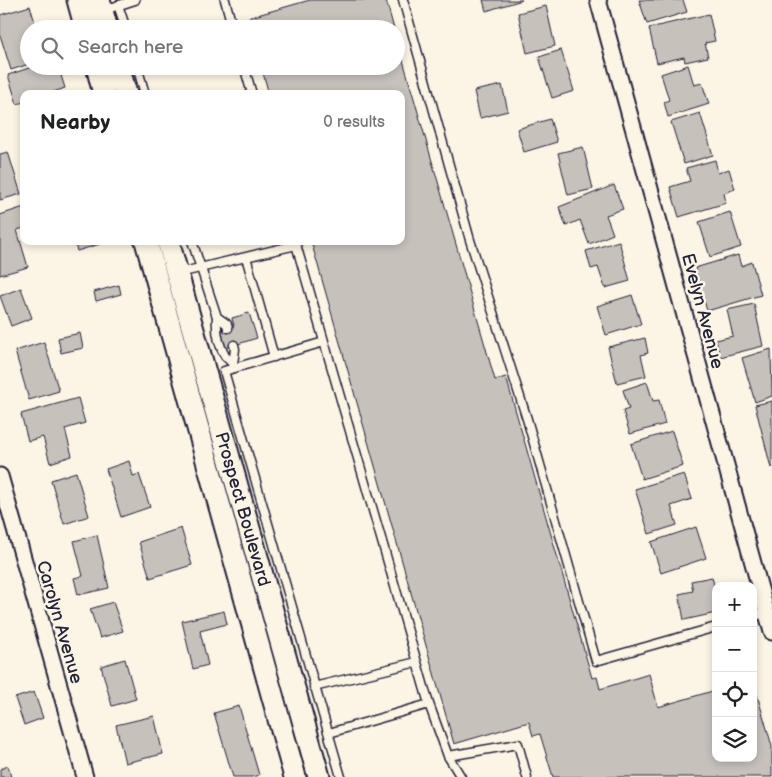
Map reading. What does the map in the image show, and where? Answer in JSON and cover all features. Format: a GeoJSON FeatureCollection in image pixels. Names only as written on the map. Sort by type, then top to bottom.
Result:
{"type":"FeatureCollection","features":[{"type":"Feature","properties":{"kind":"main road"},"geometry":{"type":"LineString","coordinates":[[78,0],[84,20]]}},
{"type":"Feature","properties":{"kind":"main road"},"geometry":{"type":"LineString","coordinates":[[99,75],[103,90]]}},
{"type":"Feature","properties":{"kind":"main road"},"geometry":{"type":"LineString","coordinates":[[121,75],[125,90]]}},
{"type":"Feature","properties":{"kind":"main road","name":"Prospect Boulevard"},"geometry":{"type":"LineString","coordinates":[[147,245],[295,777]]}},
{"type":"Feature","properties":{"kind":"main road","name":"Prospect Boulevard"},"geometry":{"type":"LineString","coordinates":[[169,245],[177,274],[215,374],[279,600],[319,777]]}},
{"type":"Feature","properties":{"kind":"street","name":"Evelyn Avenue"},"geometry":{"type":"LineString","coordinates":[[598,0],[760,614],[772,632]]}},
{"type":"Feature","properties":{"kind":"street","name":"Carolyn Avenue"},"geometry":{"type":"LineString","coordinates":[[0,476],[84,777]]}},
{"type":"Feature","properties":{"kind":"lane"},"geometry":{"type":"LineString","coordinates":[[116,20],[107,11],[135,0]]}},
{"type":"Feature","properties":{"kind":"lane"},"geometry":{"type":"LineString","coordinates":[[225,0],[231,20]]}},
{"type":"Feature","properties":{"kind":"lane"},"geometry":{"type":"LineString","coordinates":[[403,0],[470,240],[527,419],[596,661],[712,628]]}},
{"type":"Feature","properties":{"kind":"lane"},"geometry":{"type":"LineString","coordinates":[[140,75],[144,90]]}},
{"type":"Feature","properties":{"kind":"lane"},"geometry":{"type":"LineString","coordinates":[[247,75],[251,90]]}},
{"type":"Feature","properties":{"kind":"lane"},"geometry":{"type":"LineString","coordinates":[[193,245],[217,317],[216,332],[224,355],[234,366]]}},
{"type":"Feature","properties":{"kind":"lane"},"geometry":{"type":"LineString","coordinates":[[177,274],[288,245]]}},
{"type":"Feature","properties":{"kind":"lane"},"geometry":{"type":"LineString","coordinates":[[296,245],[429,704],[448,756],[461,777]]}},
{"type":"Feature","properties":{"kind":"lane"},"geometry":{"type":"LineString","coordinates":[[246,257],[274,357]]}},
{"type":"Feature","properties":{"kind":"lane"},"geometry":{"type":"LineString","coordinates":[[217,317],[227,324],[228,328]]}},
{"type":"Feature","properties":{"kind":"lane"},"geometry":{"type":"LineString","coordinates":[[215,374],[234,366],[274,357],[324,342]]}},
{"type":"Feature","properties":{"kind":"lane"},"geometry":{"type":"LineString","coordinates":[[234,345],[234,366]]}},
{"type":"Feature","properties":{"kind":"lane"},"geometry":{"type":"LineString","coordinates":[[279,600],[314,687],[329,733],[340,777]]}},
{"type":"Feature","properties":{"kind":"lane"},"geometry":{"type":"LineString","coordinates":[[314,687],[417,662]]}},
{"type":"Feature","properties":{"kind":"lane"},"geometry":{"type":"LineString","coordinates":[[329,733],[429,704]]}},
{"type":"Feature","properties":{"kind":"lane"},"geometry":{"type":"LineString","coordinates":[[448,756],[518,744],[527,777]]}},
{"type":"Feature","properties":{"kind":"building"},"geometry":{"type":"Polygon","coordinates":[[[310,0],[386,0],[392,20],[248,20],[247,18],[310,0]]]}},
{"type":"Feature","properties":{"kind":"building"},"geometry":{"type":"Polygon","coordinates":[[[483,0],[522,0],[486,11],[483,0]]]}},
{"type":"Feature","properties":{"kind":"building"},"geometry":{"type":"Polygon","coordinates":[[[639,0],[683,0],[687,12],[647,24],[639,0]]]}},
{"type":"Feature","properties":{"kind":"building"},"geometry":{"type":"Polygon","coordinates":[[[30,6],[34,20],[20,20],[20,67],[11,70],[0,35],[0,15],[30,6]]]}},
{"type":"Feature","properties":{"kind":"building"},"geometry":{"type":"Polygon","coordinates":[[[546,6],[555,46],[527,53],[518,13],[546,6]]]}},
{"type":"Feature","properties":{"kind":"building"},"geometry":{"type":"Polygon","coordinates":[[[709,14],[715,41],[705,43],[708,57],[685,62],[684,57],[657,63],[649,28],[709,14]]]}},
{"type":"Feature","properties":{"kind":"building"},"geometry":{"type":"Polygon","coordinates":[[[561,50],[574,91],[552,98],[539,57],[561,50]]]}},
{"type":"Feature","properties":{"kind":"building"},"geometry":{"type":"Polygon","coordinates":[[[688,65],[694,85],[702,83],[709,104],[668,117],[664,102],[669,100],[661,74],[688,65]]]}},
{"type":"Feature","properties":{"kind":"building"},"geometry":{"type":"Polygon","coordinates":[[[405,67],[495,380],[506,377],[592,678],[597,677],[600,689],[649,674],[658,707],[712,691],[712,762],[757,762],[757,695],[772,746],[772,777],[553,777],[540,734],[533,736],[529,722],[454,744],[312,245],[405,245],[405,90],[268,90],[264,75],[405,75],[405,67]]]}},
{"type":"Feature","properties":{"kind":"building"},"geometry":{"type":"Polygon","coordinates":[[[20,71],[20,75],[61,75],[65,88],[59,90],[20,90],[20,103],[17,104],[8,75],[20,71]]]}},
{"type":"Feature","properties":{"kind":"building"},"geometry":{"type":"Polygon","coordinates":[[[502,85],[508,111],[480,118],[474,91],[502,85]]]}},
{"type":"Feature","properties":{"kind":"building"},"geometry":{"type":"Polygon","coordinates":[[[700,113],[713,155],[684,164],[671,122],[700,113]]]}},
{"type":"Feature","properties":{"kind":"building"},"geometry":{"type":"Polygon","coordinates":[[[550,119],[557,142],[524,152],[517,129],[550,119]]]}},
{"type":"Feature","properties":{"kind":"building"},"geometry":{"type":"Polygon","coordinates":[[[583,147],[593,189],[568,195],[558,153],[583,147]]]}},
{"type":"Feature","properties":{"kind":"building"},"geometry":{"type":"Polygon","coordinates":[[[8,152],[20,194],[0,200],[0,154],[8,152]]]}},
{"type":"Feature","properties":{"kind":"building"},"geometry":{"type":"Polygon","coordinates":[[[715,160],[718,173],[729,169],[735,189],[724,193],[726,203],[679,217],[670,187],[690,181],[686,168],[715,160]]]}},
{"type":"Feature","properties":{"kind":"building"},"geometry":{"type":"Polygon","coordinates":[[[614,185],[623,209],[606,215],[613,234],[589,244],[580,220],[566,226],[559,207],[614,185]]]}},
{"type":"Feature","properties":{"kind":"building"},"geometry":{"type":"Polygon","coordinates":[[[20,208],[20,229],[17,230],[28,267],[0,275],[0,215],[20,208]]]}},
{"type":"Feature","properties":{"kind":"building"},"geometry":{"type":"Polygon","coordinates":[[[730,212],[741,247],[710,257],[699,222],[730,212]]]}},
{"type":"Feature","properties":{"kind":"building"},"geometry":{"type":"Polygon","coordinates":[[[619,241],[630,281],[605,288],[598,267],[591,269],[586,251],[619,241]]]}},
{"type":"Feature","properties":{"kind":"building"},"geometry":{"type":"Polygon","coordinates":[[[75,245],[97,245],[77,251],[75,245]]]}},
{"type":"Feature","properties":{"kind":"building"},"geometry":{"type":"Polygon","coordinates":[[[738,255],[741,266],[752,262],[761,295],[707,311],[695,268],[738,255]]]}},
{"type":"Feature","properties":{"kind":"building"},"geometry":{"type":"Polygon","coordinates":[[[119,285],[121,294],[96,301],[94,292],[119,285]]]}},
{"type":"Feature","properties":{"kind":"building"},"geometry":{"type":"Polygon","coordinates":[[[21,288],[32,318],[11,326],[0,296],[21,288]]]}},
{"type":"Feature","properties":{"kind":"building"},"geometry":{"type":"Polygon","coordinates":[[[632,295],[641,324],[606,335],[597,306],[632,295]]]}},
{"type":"Feature","properties":{"kind":"building"},"geometry":{"type":"Polygon","coordinates":[[[754,304],[763,346],[720,357],[716,340],[733,336],[727,310],[754,304]]]}},
{"type":"Feature","properties":{"kind":"building"},"geometry":{"type":"Polygon","coordinates":[[[249,313],[257,338],[225,348],[220,330],[234,326],[232,318],[249,313]]]}},
{"type":"Feature","properties":{"kind":"building"},"geometry":{"type":"Polygon","coordinates":[[[80,333],[83,348],[61,353],[58,338],[80,333]]]}},
{"type":"Feature","properties":{"kind":"building"},"geometry":{"type":"Polygon","coordinates":[[[645,338],[648,353],[641,355],[646,376],[617,383],[608,347],[645,338]]]}},
{"type":"Feature","properties":{"kind":"building"},"geometry":{"type":"Polygon","coordinates":[[[44,342],[59,391],[29,400],[15,351],[44,342]]]}},
{"type":"Feature","properties":{"kind":"building"},"geometry":{"type":"Polygon","coordinates":[[[771,349],[772,396],[755,402],[742,358],[771,349]]]}},
{"type":"Feature","properties":{"kind":"building"},"geometry":{"type":"Polygon","coordinates":[[[647,382],[653,401],[659,400],[665,424],[630,434],[623,411],[629,409],[623,390],[647,382]]]}},
{"type":"Feature","properties":{"kind":"building"},"geometry":{"type":"Polygon","coordinates":[[[78,398],[85,423],[65,429],[72,456],[50,463],[43,437],[28,441],[21,414],[78,398]]]}},
{"type":"Feature","properties":{"kind":"building"},"geometry":{"type":"Polygon","coordinates":[[[772,401],[772,467],[771,468],[755,405],[772,401]]]}},
{"type":"Feature","properties":{"kind":"building"},"geometry":{"type":"Polygon","coordinates":[[[672,431],[683,466],[642,479],[631,444],[672,431]]]}},
{"type":"Feature","properties":{"kind":"building"},"geometry":{"type":"Polygon","coordinates":[[[129,461],[133,476],[139,474],[150,507],[121,517],[106,469],[129,461]]]}},
{"type":"Feature","properties":{"kind":"building"},"geometry":{"type":"Polygon","coordinates":[[[76,472],[89,516],[64,524],[51,480],[76,472]]]}},
{"type":"Feature","properties":{"kind":"building"},"geometry":{"type":"Polygon","coordinates":[[[684,474],[692,499],[671,506],[677,525],[649,534],[635,489],[684,474]]]}},
{"type":"Feature","properties":{"kind":"building"},"geometry":{"type":"Polygon","coordinates":[[[696,527],[706,558],[661,573],[651,542],[696,527]]]}},
{"type":"Feature","properties":{"kind":"building"},"geometry":{"type":"Polygon","coordinates":[[[181,528],[192,565],[150,578],[139,542],[181,528]]]}},
{"type":"Feature","properties":{"kind":"building"},"geometry":{"type":"Polygon","coordinates":[[[97,535],[109,588],[78,595],[74,578],[83,576],[74,541],[97,535]]]}},
{"type":"Feature","properties":{"kind":"building"},"geometry":{"type":"Polygon","coordinates":[[[712,577],[712,614],[684,620],[679,594],[693,591],[691,581],[712,577]]]}},
{"type":"Feature","properties":{"kind":"building"},"geometry":{"type":"Polygon","coordinates":[[[113,602],[123,631],[100,638],[90,609],[113,602]]]}},
{"type":"Feature","properties":{"kind":"building"},"geometry":{"type":"Polygon","coordinates":[[[224,611],[227,624],[200,631],[208,665],[193,669],[182,621],[224,611]]]}},
{"type":"Feature","properties":{"kind":"building"},"geometry":{"type":"Polygon","coordinates":[[[125,659],[136,699],[112,706],[101,666],[125,659]]]}},
{"type":"Feature","properties":{"kind":"building"},"geometry":{"type":"Polygon","coordinates":[[[34,692],[43,718],[24,725],[15,698],[34,692]]]}},
{"type":"Feature","properties":{"kind":"building"},"geometry":{"type":"Polygon","coordinates":[[[239,706],[259,775],[252,777],[233,777],[214,713],[239,706]]]}},
{"type":"Feature","properties":{"kind":"building"},"geometry":{"type":"Polygon","coordinates":[[[154,716],[163,754],[125,763],[116,725],[154,716]]]}},
{"type":"Feature","properties":{"kind":"building"},"geometry":{"type":"Polygon","coordinates":[[[8,766],[11,777],[0,777],[0,769],[8,766]]]}}]}
